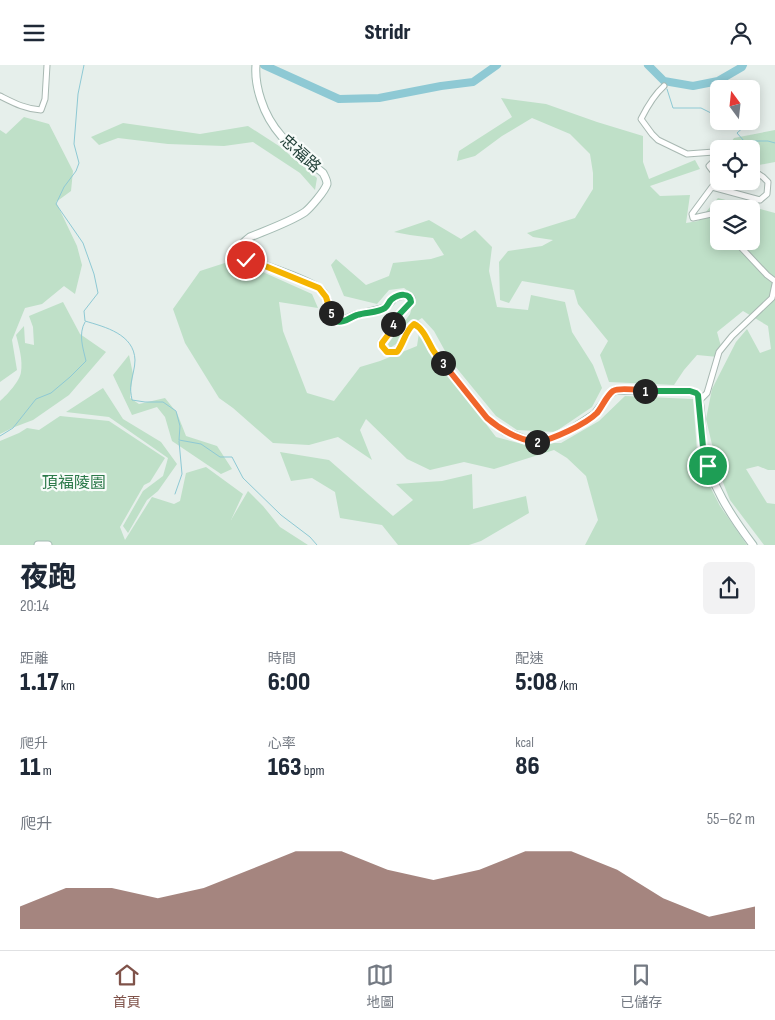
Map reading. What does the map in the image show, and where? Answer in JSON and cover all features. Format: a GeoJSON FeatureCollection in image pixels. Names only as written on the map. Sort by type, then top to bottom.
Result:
{"type":"FeatureCollection","features":[{"type":"Feature","properties":{"kind":"street"},"geometry":{"type":"LineString","coordinates":[[0,96],[18,105],[41,110],[45,99],[48,65]]}},
{"type":"Feature","properties":{"kind":"street","name":"忠福路"},"geometry":{"type":"LineString","coordinates":[[256,68],[256,83],[266,116],[276,131],[290,146],[323,173],[327,183],[317,199],[306,211],[244,241],[241,248],[242,257],[246,260],[319,288],[326,297],[333,319],[339,322],[356,315],[385,308],[399,295],[408,296],[411,302],[395,319],[391,331],[382,343],[384,349],[387,352],[397,352],[410,328],[414,324],[417,325],[434,352],[487,418],[504,431],[529,441],[545,441],[572,429],[596,414],[610,394],[616,390],[690,391],[696,393],[700,400]]}},
{"type":"Feature","properties":{"kind":"street"},"geometry":{"type":"LineString","coordinates":[[664,86],[641,119],[658,140],[687,153],[710,152]]}},
{"type":"Feature","properties":{"kind":"street"},"geometry":{"type":"LineString","coordinates":[[710,214],[693,218],[692,214],[712,187],[760,200],[767,194],[768,182],[760,175]]}},
{"type":"Feature","properties":{"kind":"street"},"geometry":{"type":"LineString","coordinates":[[743,250],[775,282],[772,298],[732,336],[719,352],[707,393],[700,400],[700,422],[703,447],[717,489],[733,517],[753,545]]}},
{"type":"Feature","properties":{"kind":"street"},"geometry":{"type":"LineString","coordinates":[[38,545],[48,545]]}},
{"type":"Feature","properties":{"kind":"green space"},"geometry":{"type":"Polygon","coordinates":[[[501,98],[546,104],[643,136],[643,162],[649,179],[695,160],[700,169],[650,186],[660,196],[690,195],[686,223],[698,221],[710,207],[710,250],[760,250],[760,209],[775,213],[775,470],[768,470],[758,466],[746,469],[767,503],[775,504],[775,545],[764,545],[730,500],[718,470],[706,419],[712,389],[736,342],[747,329],[760,353],[771,349],[768,326],[743,311],[717,332],[722,350],[718,357],[697,355],[674,385],[609,382],[600,355],[608,341],[578,304],[574,290],[522,281],[509,303],[500,300],[499,262],[508,251],[542,246],[553,240],[533,237],[527,233],[575,218],[593,189],[590,154],[570,134],[532,118],[502,136],[475,156],[457,161],[459,151],[512,117],[501,98]]]}},
{"type":"Feature","properties":{"kind":"green space"},"geometry":{"type":"Polygon","coordinates":[[[24,117],[49,124],[73,171],[71,191],[56,202],[77,246],[82,265],[75,294],[64,286],[42,304],[25,308],[12,340],[17,370],[0,382],[0,130],[6,134],[24,117]]]}},
{"type":"Feature","properties":{"kind":"green space"},"geometry":{"type":"Polygon","coordinates":[[[123,123],[200,134],[248,126],[279,146],[317,178],[315,190],[300,173],[253,142],[224,146],[168,144],[118,138],[99,145],[91,137],[123,123]]]}},
{"type":"Feature","properties":{"kind":"green space"},"geometry":{"type":"Polygon","coordinates":[[[775,130],[775,162],[760,165],[760,140],[733,140],[734,138],[775,130]]]}},
{"type":"Feature","properties":{"kind":"green space"},"geometry":{"type":"Polygon","coordinates":[[[429,220],[461,239],[475,230],[492,247],[489,271],[497,307],[528,310],[531,295],[565,302],[572,332],[593,365],[602,388],[592,407],[555,432],[517,430],[496,416],[450,360],[434,331],[422,318],[409,326],[402,340],[390,348],[388,344],[410,314],[415,296],[404,288],[389,290],[377,304],[344,296],[331,265],[336,259],[366,285],[389,276],[393,263],[431,259],[444,255],[433,238],[394,232],[429,220]]]}},
{"type":"Feature","properties":{"kind":"green space"},"geometry":{"type":"Polygon","coordinates":[[[231,261],[256,269],[312,294],[318,308],[279,302],[283,331],[307,393],[334,401],[360,367],[417,346],[419,333],[429,352],[496,437],[533,447],[561,443],[599,421],[625,396],[693,399],[698,463],[720,506],[747,545],[585,545],[598,520],[586,476],[567,458],[554,450],[494,469],[464,462],[430,470],[407,459],[366,419],[360,430],[372,460],[338,437],[309,445],[273,443],[219,398],[185,343],[173,309],[200,271],[231,261]]]}},
{"type":"Feature","properties":{"kind":"green space"},"geometry":{"type":"Polygon","coordinates":[[[63,302],[80,334],[106,352],[69,395],[33,420],[0,434],[0,401],[16,384],[21,372],[21,358],[16,335],[24,326],[25,343],[34,345],[33,327],[29,316],[63,302]]]}},
{"type":"Feature","properties":{"kind":"green space"},"geometry":{"type":"Polygon","coordinates":[[[129,355],[133,374],[130,398],[139,404],[165,398],[177,413],[186,436],[217,446],[232,469],[221,474],[172,441],[165,417],[157,407],[132,415],[113,375],[129,355]]]}},
{"type":"Feature","properties":{"kind":"green space"},"geometry":{"type":"Polygon","coordinates":[[[103,388],[123,419],[161,442],[177,464],[158,491],[147,500],[128,533],[123,526],[143,491],[163,476],[168,458],[109,417],[66,412],[103,388]]]}},
{"type":"Feature","properties":{"kind":"green space","name":"頂福陵園"},"geometry":{"type":"Polygon","coordinates":[[[60,416],[109,421],[165,458],[150,482],[144,485],[120,527],[125,540],[152,497],[174,504],[180,501],[186,473],[206,467],[243,494],[231,520],[248,491],[280,527],[308,545],[0,545],[0,441],[27,428],[39,430],[60,416]]]}},
{"type":"Feature","properties":{"kind":"green space"},"geometry":{"type":"Polygon","coordinates":[[[280,452],[329,460],[393,516],[413,500],[396,484],[442,481],[472,474],[473,509],[526,496],[529,513],[481,541],[469,545],[398,545],[382,525],[340,518],[335,492],[312,478],[291,481],[280,452]]]}},
{"type":"Feature","properties":{"kind":"waterway"},"geometry":{"type":"LineString","coordinates":[[84,65],[78,94],[74,144],[79,163],[56,204],[83,243],[94,274],[98,293],[84,311],[85,321],[117,333],[130,344],[135,360],[131,386],[132,400],[163,402],[176,411],[180,426],[179,440],[201,444],[220,457],[232,457],[243,478],[281,515],[310,537],[317,545]]}},
{"type":"Feature","properties":{"kind":"waterway"},"geometry":{"type":"LineString","coordinates":[[264,65],[339,99],[379,98],[473,82],[497,65]]}},
{"type":"Feature","properties":{"kind":"waterway"},"geometry":{"type":"LineString","coordinates":[[648,65],[664,81],[693,86],[718,81],[743,65]]}},
{"type":"Feature","properties":{"kind":"waterway"},"geometry":{"type":"LineString","coordinates":[[667,89],[673,108],[701,108],[710,112]]}},
{"type":"Feature","properties":{"kind":"waterway"},"geometry":{"type":"LineString","coordinates":[[740,130],[737,133],[744,141],[768,141],[775,143]]}},
{"type":"Feature","properties":{"kind":"waterway"},"geometry":{"type":"LineString","coordinates":[[0,436],[13,428],[36,399],[51,393],[86,361],[81,336],[85,322]]}},
{"type":"Feature","properties":{"kind":"waterway"},"geometry":{"type":"LineString","coordinates":[[175,494],[182,474],[179,441]]}},
{"type":"Feature","properties":{"kind":"route"},"geometry":{"type":"LineString","coordinates":[[246,260],[319,288],[326,297],[333,319],[339,322],[356,315],[385,308],[390,301],[399,295],[408,296],[411,302],[395,319],[391,331],[382,343],[384,349],[387,352],[397,352],[410,328],[414,324],[417,325],[434,352],[487,418],[504,431],[529,441],[545,441],[572,429],[596,414],[610,394],[619,389],[690,391],[696,393],[700,400],[703,447],[708,466]]}}]}
